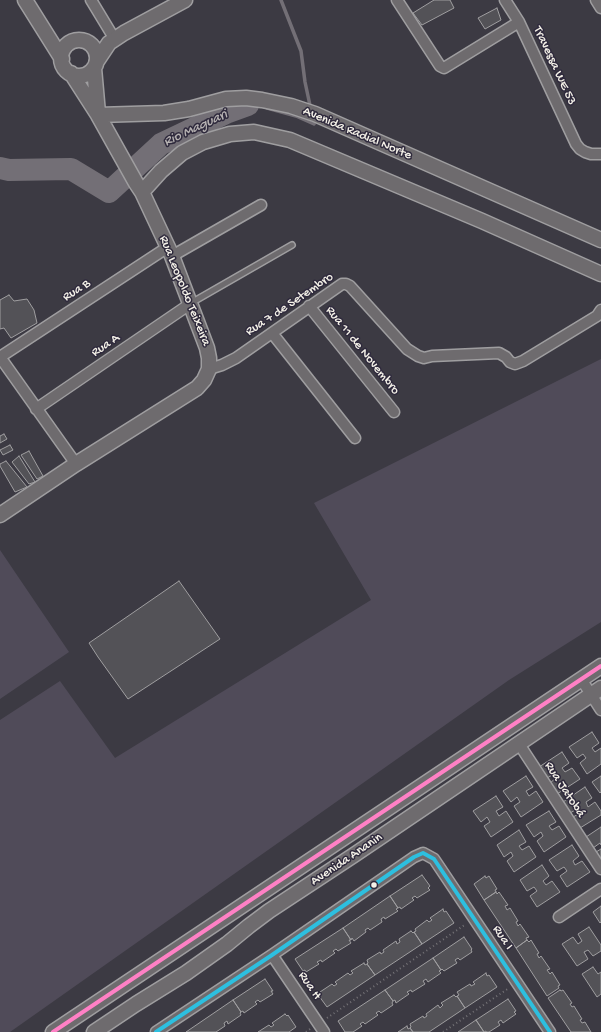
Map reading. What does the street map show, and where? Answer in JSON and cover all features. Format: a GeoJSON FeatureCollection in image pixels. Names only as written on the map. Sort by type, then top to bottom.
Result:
{"type":"FeatureCollection","features":[{"type":"Feature","properties":{"kind":"main road"},"geometry":{"type":"LineString","coordinates":[[25,0],[62,59]]}},
{"type":"Feature","properties":{"kind":"main road"},"geometry":{"type":"LineString","coordinates":[[88,42],[117,33],[182,1]]}},
{"type":"Feature","properties":{"kind":"main road"},"geometry":{"type":"LineString","coordinates":[[96,64],[96,50],[88,42],[77,40],[67,45],[64,49],[62,59],[63,65],[67,70],[76,75],[86,74],[96,64],[117,33]]}},
{"type":"Feature","properties":{"kind":"main road","name":"Rua Leopoldo Teixeira"},"geometry":{"type":"LineString","coordinates":[[96,64],[98,115]]}},
{"type":"Feature","properties":{"kind":"main road","name":"Rua Leopoldo Teixeira"},"geometry":{"type":"LineString","coordinates":[[71,73],[98,115],[139,187],[170,252],[207,348],[209,369]]}},
{"type":"Feature","properties":{"kind":"main road","name":"Avenida Radial Norte"},"geometry":{"type":"LineString","coordinates":[[98,115],[164,113],[189,109],[226,99],[246,98],[291,106],[315,114],[601,240]]}},
{"type":"Feature","properties":{"kind":"main road"},"geometry":{"type":"LineString","coordinates":[[139,187],[182,153],[203,142],[230,134],[254,132],[296,142],[482,221],[601,274]]}},
{"type":"Feature","properties":{"kind":"main road"},"geometry":{"type":"LineString","coordinates":[[0,515],[76,464],[197,388],[204,380],[209,369]]}},
{"type":"Feature","properties":{"kind":"main road","name":"Avenida Ananin"},"geometry":{"type":"LineString","coordinates":[[53,1032],[601,666]]}},
{"type":"Feature","properties":{"kind":"main road","name":"Avenida Ananin"},"geometry":{"type":"LineString","coordinates":[[94,1032],[176,979],[227,944],[269,911],[354,856],[596,691]]}},
{"type":"Feature","properties":{"kind":"main road"},"geometry":{"type":"LineString","coordinates":[[163,959],[176,979]]}},
{"type":"Feature","properties":{"kind":"street"},"geometry":{"type":"LineString","coordinates":[[91,0],[117,33]]}},
{"type":"Feature","properties":{"kind":"street"},"geometry":{"type":"LineString","coordinates":[[397,0],[430,52],[440,66],[444,68],[519,22]]}},
{"type":"Feature","properties":{"kind":"street","name":"Travessa WE 53"},"geometry":{"type":"LineString","coordinates":[[505,0],[519,22],[576,144],[585,152],[591,154],[601,154]]}},
{"type":"Feature","properties":{"kind":"street"},"geometry":{"type":"LineString","coordinates":[[596,0],[601,8]]}},
{"type":"Feature","properties":{"kind":"street","name":"Rua B"},"geometry":{"type":"LineString","coordinates":[[0,357],[170,252],[261,205]]}},
{"type":"Feature","properties":{"kind":"street","name":"Rua 7 de Setembro"},"geometry":{"type":"LineString","coordinates":[[209,369],[222,365],[236,358],[342,284],[350,286],[407,349],[424,358],[432,356],[499,353],[515,364],[523,361],[599,313]]}},
{"type":"Feature","properties":{"kind":"street","name":"Rua A"},"geometry":{"type":"LineString","coordinates":[[36,409],[190,304]]}},
{"type":"Feature","properties":{"kind":"street","name":"Rua 11 de Novembro"},"geometry":{"type":"LineString","coordinates":[[309,306],[394,412]]}},
{"type":"Feature","properties":{"kind":"street"},"geometry":{"type":"LineString","coordinates":[[272,333],[355,438]]}},
{"type":"Feature","properties":{"kind":"street"},"geometry":{"type":"LineString","coordinates":[[0,357],[76,464]]}},
{"type":"Feature","properties":{"kind":"street"},"geometry":{"type":"LineString","coordinates":[[581,680],[596,691],[601,710]]}},
{"type":"Feature","properties":{"kind":"street","name":"Rua Jatobá"},"geometry":{"type":"LineString","coordinates":[[519,744],[601,869]]}},
{"type":"Feature","properties":{"kind":"street","name":"Rua I"},"geometry":{"type":"LineString","coordinates":[[272,955],[414,857],[423,853],[434,859],[550,1032]]}},
{"type":"Feature","properties":{"kind":"street"},"geometry":{"type":"LineString","coordinates":[[559,917],[601,889]]}},
{"type":"Feature","properties":{"kind":"street"},"geometry":{"type":"LineString","coordinates":[[156,1032],[272,955]]}},
{"type":"Feature","properties":{"kind":"street","name":"Rua H"},"geometry":{"type":"LineString","coordinates":[[272,955],[321,1028]]}},
{"type":"Feature","properties":{"kind":"lane"},"geometry":{"type":"LineString","coordinates":[[190,304],[292,245]]}},
{"type":"Feature","properties":{"kind":"path"},"geometry":{"type":"LineString","coordinates":[[306,1032],[321,1028],[474,919]]}},
{"type":"Feature","properties":{"kind":"path"},"geometry":{"type":"LineString","coordinates":[[443,1032],[516,982]]}},
{"type":"Feature","properties":{"kind":"shaded area"},"geometry":{"type":"Polygon","coordinates":[[[601,359],[601,622],[509,680],[10,1032],[0,1032],[0,720],[60,681],[115,758],[371,600],[314,503],[601,359]]]}},
{"type":"Feature","properties":{"kind":"shaded area"},"geometry":{"type":"Polygon","coordinates":[[[0,550],[69,652],[0,699],[0,550]]]}},
{"type":"Feature","properties":{"kind":"building"},"geometry":{"type":"Polygon","coordinates":[[[434,0],[450,0],[454,8],[422,25],[413,13],[434,0]]]}},
{"type":"Feature","properties":{"kind":"building"},"geometry":{"type":"Polygon","coordinates":[[[497,8],[501,20],[485,29],[478,18],[497,8]]]}},
{"type":"Feature","properties":{"kind":"building"},"geometry":{"type":"Polygon","coordinates":[[[9,295],[14,301],[27,299],[34,310],[37,323],[11,338],[4,328],[0,329],[0,300],[9,295]]]}},
{"type":"Feature","properties":{"kind":"building"},"geometry":{"type":"Polygon","coordinates":[[[4,434],[7,439],[0,443],[0,436],[4,434]]]}},
{"type":"Feature","properties":{"kind":"building"},"geometry":{"type":"Polygon","coordinates":[[[10,445],[13,450],[3,455],[0,450],[10,445]]]}},
{"type":"Feature","properties":{"kind":"building"},"geometry":{"type":"Polygon","coordinates":[[[29,451],[43,476],[37,479],[21,455],[29,451]]]}},
{"type":"Feature","properties":{"kind":"building"},"geometry":{"type":"Polygon","coordinates":[[[19,456],[35,482],[29,484],[12,462],[19,456]]]}},
{"type":"Feature","properties":{"kind":"building"},"geometry":{"type":"Polygon","coordinates":[[[6,461],[27,487],[15,492],[0,466],[0,464],[6,461]]]}},
{"type":"Feature","properties":{"kind":"building"},"geometry":{"type":"Polygon","coordinates":[[[179,581],[220,639],[128,699],[89,643],[179,581]]]}},
{"type":"Feature","properties":{"kind":"building"},"geometry":{"type":"Polygon","coordinates":[[[592,732],[599,743],[592,748],[595,752],[601,748],[601,764],[587,774],[580,763],[586,758],[583,754],[577,758],[569,747],[592,732]]]}},
{"type":"Feature","properties":{"kind":"building"},"geometry":{"type":"Polygon","coordinates":[[[562,752],[569,763],[562,768],[565,772],[572,768],[580,779],[557,794],[550,783],[556,778],[554,774],[547,778],[539,767],[562,752]]]}},
{"type":"Feature","properties":{"kind":"building"},"geometry":{"type":"Polygon","coordinates":[[[526,776],[533,787],[526,791],[529,796],[536,791],[543,802],[521,817],[514,806],[520,802],[517,797],[511,802],[503,791],[526,776]]]}},
{"type":"Feature","properties":{"kind":"building"},"geometry":{"type":"Polygon","coordinates":[[[601,776],[601,792],[600,793],[592,782],[601,776]]]}},
{"type":"Feature","properties":{"kind":"building"},"geometry":{"type":"Polygon","coordinates":[[[585,787],[592,798],[586,802],[588,807],[595,802],[601,811],[601,815],[580,828],[573,817],[580,813],[577,809],[570,813],[563,802],[585,787]]]}},
{"type":"Feature","properties":{"kind":"building"},"geometry":{"type":"Polygon","coordinates":[[[496,796],[503,807],[496,811],[499,816],[506,811],[513,822],[491,837],[484,826],[490,822],[487,817],[481,822],[473,811],[496,796]]]}},
{"type":"Feature","properties":{"kind":"building"},"geometry":{"type":"Polygon","coordinates":[[[549,811],[556,822],[549,826],[552,830],[559,826],[566,837],[544,852],[537,841],[543,836],[541,832],[534,837],[526,825],[549,811]]]}},
{"type":"Feature","properties":{"kind":"building"},"geometry":{"type":"Polygon","coordinates":[[[601,827],[601,845],[600,843],[593,848],[586,837],[601,827]]]}},
{"type":"Feature","properties":{"kind":"building"},"geometry":{"type":"Polygon","coordinates":[[[519,830],[526,842],[519,846],[522,850],[529,846],[536,857],[514,872],[507,861],[513,856],[511,852],[504,857],[497,845],[519,830]]]}},
{"type":"Feature","properties":{"kind":"building"},"geometry":{"type":"Polygon","coordinates":[[[572,845],[579,856],[573,861],[575,865],[582,861],[590,872],[567,887],[560,876],[567,871],[564,867],[557,871],[549,860],[572,845]]]}},
{"type":"Feature","properties":{"kind":"building"},"geometry":{"type":"Polygon","coordinates":[[[601,849],[601,860],[596,852],[601,849]]]}},
{"type":"Feature","properties":{"kind":"building"},"geometry":{"type":"Polygon","coordinates":[[[542,865],[549,876],[543,881],[546,885],[552,881],[560,892],[537,907],[530,896],[537,891],[534,887],[527,891],[520,880],[542,865]]]}},
{"type":"Feature","properties":{"kind":"building"},"geometry":{"type":"Polygon","coordinates":[[[422,875],[430,886],[428,888],[430,890],[417,898],[415,896],[412,898],[414,900],[401,909],[400,907],[398,908],[390,896],[422,875]]]}},
{"type":"Feature","properties":{"kind":"building"},"geometry":{"type":"Polygon","coordinates":[[[485,876],[486,878],[489,876],[497,889],[495,890],[496,892],[484,900],[474,884],[485,876]]]}},
{"type":"Feature","properties":{"kind":"building"},"geometry":{"type":"Polygon","coordinates":[[[496,892],[497,894],[499,892],[508,905],[505,906],[507,910],[510,908],[518,921],[516,922],[518,926],[520,924],[529,937],[516,948],[484,900],[496,892]]]}},
{"type":"Feature","properties":{"kind":"building"},"geometry":{"type":"Polygon","coordinates":[[[390,896],[398,908],[396,909],[398,911],[385,919],[384,917],[381,919],[382,922],[370,930],[368,928],[365,930],[366,932],[354,941],[352,938],[351,940],[343,928],[390,896]]]}},
{"type":"Feature","properties":{"kind":"building"},"geometry":{"type":"Polygon","coordinates":[[[601,906],[601,922],[600,923],[593,912],[601,906]]]}},
{"type":"Feature","properties":{"kind":"building"},"geometry":{"type":"Polygon","coordinates":[[[443,909],[454,923],[422,944],[414,932],[416,931],[415,929],[427,920],[429,922],[432,920],[430,918],[443,909]]]}},
{"type":"Feature","properties":{"kind":"building"},"geometry":{"type":"Polygon","coordinates":[[[589,927],[601,945],[601,951],[593,956],[588,950],[584,952],[588,959],[577,966],[562,944],[573,937],[578,944],[582,941],[578,934],[589,927]]]}},
{"type":"Feature","properties":{"kind":"building"},"geometry":{"type":"Polygon","coordinates":[[[343,928],[351,940],[349,940],[351,943],[338,951],[336,949],[333,951],[335,953],[322,962],[321,960],[317,962],[319,964],[306,972],[305,970],[303,971],[295,959],[343,928]]]}},
{"type":"Feature","properties":{"kind":"building"},"geometry":{"type":"Polygon","coordinates":[[[411,931],[413,933],[414,932],[422,944],[375,975],[367,964],[367,960],[380,952],[381,954],[384,952],[383,950],[396,941],[397,944],[400,942],[399,939],[411,931]]]}},
{"type":"Feature","properties":{"kind":"building"},"geometry":{"type":"Polygon","coordinates":[[[464,937],[472,949],[472,952],[460,960],[458,958],[455,960],[457,963],[444,971],[442,969],[441,970],[433,958],[464,937]]]}},
{"type":"Feature","properties":{"kind":"building"},"geometry":{"type":"Polygon","coordinates":[[[527,940],[529,942],[531,940],[539,953],[537,954],[539,958],[541,956],[550,969],[547,970],[550,974],[552,972],[560,985],[558,986],[559,988],[547,996],[516,948],[527,940]]]}},
{"type":"Feature","properties":{"kind":"building"},"geometry":{"type":"Polygon","coordinates":[[[433,958],[441,970],[439,971],[441,973],[428,982],[426,979],[423,981],[425,984],[412,992],[411,990],[407,992],[409,994],[396,1003],[395,1000],[393,1001],[385,990],[433,958]]]}},
{"type":"Feature","properties":{"kind":"building"},"geometry":{"type":"Polygon","coordinates":[[[364,963],[365,965],[367,964],[375,975],[327,1007],[319,996],[321,994],[320,992],[332,984],[334,986],[337,984],[335,982],[348,973],[350,975],[353,973],[351,971],[364,963]]]}},
{"type":"Feature","properties":{"kind":"building"},"geometry":{"type":"Polygon","coordinates":[[[593,967],[598,974],[601,972],[601,994],[597,997],[582,974],[593,967]]]}},
{"type":"Feature","properties":{"kind":"building"},"geometry":{"type":"Polygon","coordinates":[[[486,973],[497,987],[465,1008],[457,996],[459,995],[457,992],[470,984],[471,986],[475,984],[473,982],[486,973]]]}},
{"type":"Feature","properties":{"kind":"building"},"geometry":{"type":"Polygon","coordinates":[[[265,979],[273,991],[271,991],[273,994],[260,1002],[258,1000],[255,1002],[257,1004],[244,1013],[243,1011],[241,1012],[233,1000],[265,979]]]}},
{"type":"Feature","properties":{"kind":"building"},"geometry":{"type":"Polygon","coordinates":[[[385,990],[393,1001],[393,1005],[381,1013],[379,1011],[376,1013],[378,1015],[365,1024],[363,1022],[360,1024],[362,1026],[353,1032],[345,1032],[338,1021],[385,990]]]}},
{"type":"Feature","properties":{"kind":"building"},"geometry":{"type":"Polygon","coordinates":[[[560,990],[563,990],[572,1003],[570,1004],[572,1007],[574,1006],[582,1019],[580,1020],[582,1023],[585,1022],[591,1032],[571,1032],[548,998],[560,990]]]}},
{"type":"Feature","properties":{"kind":"building"},"geometry":{"type":"Polygon","coordinates":[[[454,995],[456,997],[457,996],[465,1008],[429,1032],[413,1032],[410,1028],[410,1024],[423,1016],[424,1018],[427,1016],[426,1014],[438,1005],[440,1008],[443,1005],[441,1003],[454,995]]]}},
{"type":"Feature","properties":{"kind":"building"},"geometry":{"type":"Polygon","coordinates":[[[508,999],[516,1011],[514,1012],[516,1014],[503,1023],[501,1020],[498,1022],[500,1025],[489,1032],[484,1032],[476,1020],[508,999]]]}},
{"type":"Feature","properties":{"kind":"building"},"geometry":{"type":"Polygon","coordinates":[[[233,1000],[241,1012],[241,1015],[228,1024],[227,1021],[224,1023],[225,1026],[216,1032],[186,1032],[233,1000]]]}},
{"type":"Feature","properties":{"kind":"building"},"geometry":{"type":"Polygon","coordinates":[[[285,1014],[287,1016],[288,1015],[296,1027],[289,1032],[258,1032],[269,1025],[271,1027],[274,1025],[272,1023],[285,1014]]]}},
{"type":"Feature","properties":{"kind":"building"},"geometry":{"type":"Polygon","coordinates":[[[476,1020],[484,1032],[458,1032],[476,1020]]]}},
{"type":"Feature","properties":{"kind":"building"},"geometry":{"type":"Polygon","coordinates":[[[407,1026],[408,1029],[410,1028],[413,1032],[398,1032],[407,1026]]]}},
{"type":"Feature","properties":{"kind":"waterway"},"geometry":{"type":"LineString","coordinates":[[281,0],[301,51],[305,82],[311,110]]}},
{"type":"Feature","properties":{"kind":"waterway","name":"Rio Maguari"},"geometry":{"type":"LineString","coordinates":[[0,168],[9,170],[71,169],[109,192],[161,144],[226,113],[248,105]]}},
{"type":"Feature","properties":{"kind":"waterway"},"geometry":{"type":"LineString","coordinates":[[267,108],[296,116],[314,124]]}},
{"type":"Feature","properties":{"kind":"transit line"},"geometry":{"type":"LineString","coordinates":[[53,1032],[601,666]]}},
{"type":"Feature","properties":{"kind":"transit line"},"geometry":{"type":"LineString","coordinates":[[156,1032],[272,955],[414,857],[423,853],[434,859],[550,1032]]}}]}
